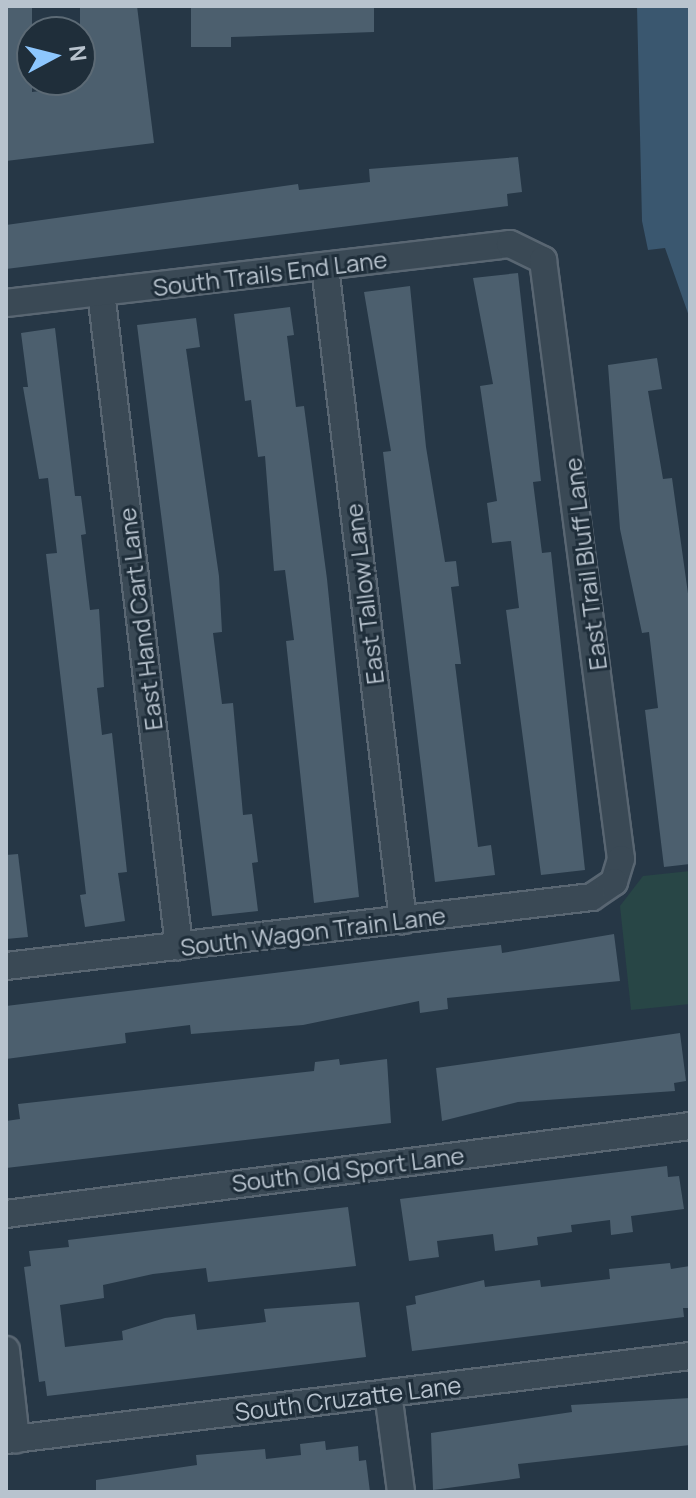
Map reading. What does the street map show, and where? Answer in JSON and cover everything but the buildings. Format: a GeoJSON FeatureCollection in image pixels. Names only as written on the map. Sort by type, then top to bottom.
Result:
{"type":"FeatureCollection","features":[{"type":"Feature","properties":{"kind":"street","name":"South Trails End Lane"},"geometry":{"type":"LineString","coordinates":[[6,303],[510,244],[533,251]]}},
{"type":"Feature","properties":{"kind":"street","name":"East Trail Bluff Lane"},"geometry":{"type":"LineString","coordinates":[[533,251],[550,272],[621,859],[614,882]]}},
{"type":"Feature","properties":{"kind":"street","name":"East Tallow Lane"},"geometry":{"type":"LineString","coordinates":[[325,267],[403,920]]}},
{"type":"Feature","properties":{"kind":"street","name":"East Hand Cart Lane"},"geometry":{"type":"LineString","coordinates":[[101,292],[179,946]]}},
{"type":"Feature","properties":{"kind":"street","name":"South Wagon Train Lane"},"geometry":{"type":"LineString","coordinates":[[6,966],[592,897],[614,882]]}},
{"type":"Feature","properties":{"kind":"street","name":"South Old Sport Lane"},"geometry":{"type":"LineString","coordinates":[[6,1214],[690,1126]]}},
{"type":"Feature","properties":{"kind":"street"},"geometry":{"type":"LineString","coordinates":[[6,1350],[11,1440]]}},
{"type":"Feature","properties":{"kind":"street","name":"South Cruzatte Lane"},"geometry":{"type":"LineString","coordinates":[[11,1440],[690,1356]]}},
{"type":"Feature","properties":{"kind":"street"},"geometry":{"type":"LineString","coordinates":[[388,1393],[401,1492]]}},
{"type":"Feature","properties":{"kind":"green space"},"geometry":{"type":"Polygon","coordinates":[[[690,871],[690,1004],[631,1010],[620,906],[643,876],[690,871]]]}},
{"type":"Feature","properties":{"kind":"water"},"geometry":{"type":"Polygon","coordinates":[[[637,6],[690,6],[690,319],[665,248],[648,250],[642,221],[637,6]]]}}]}
